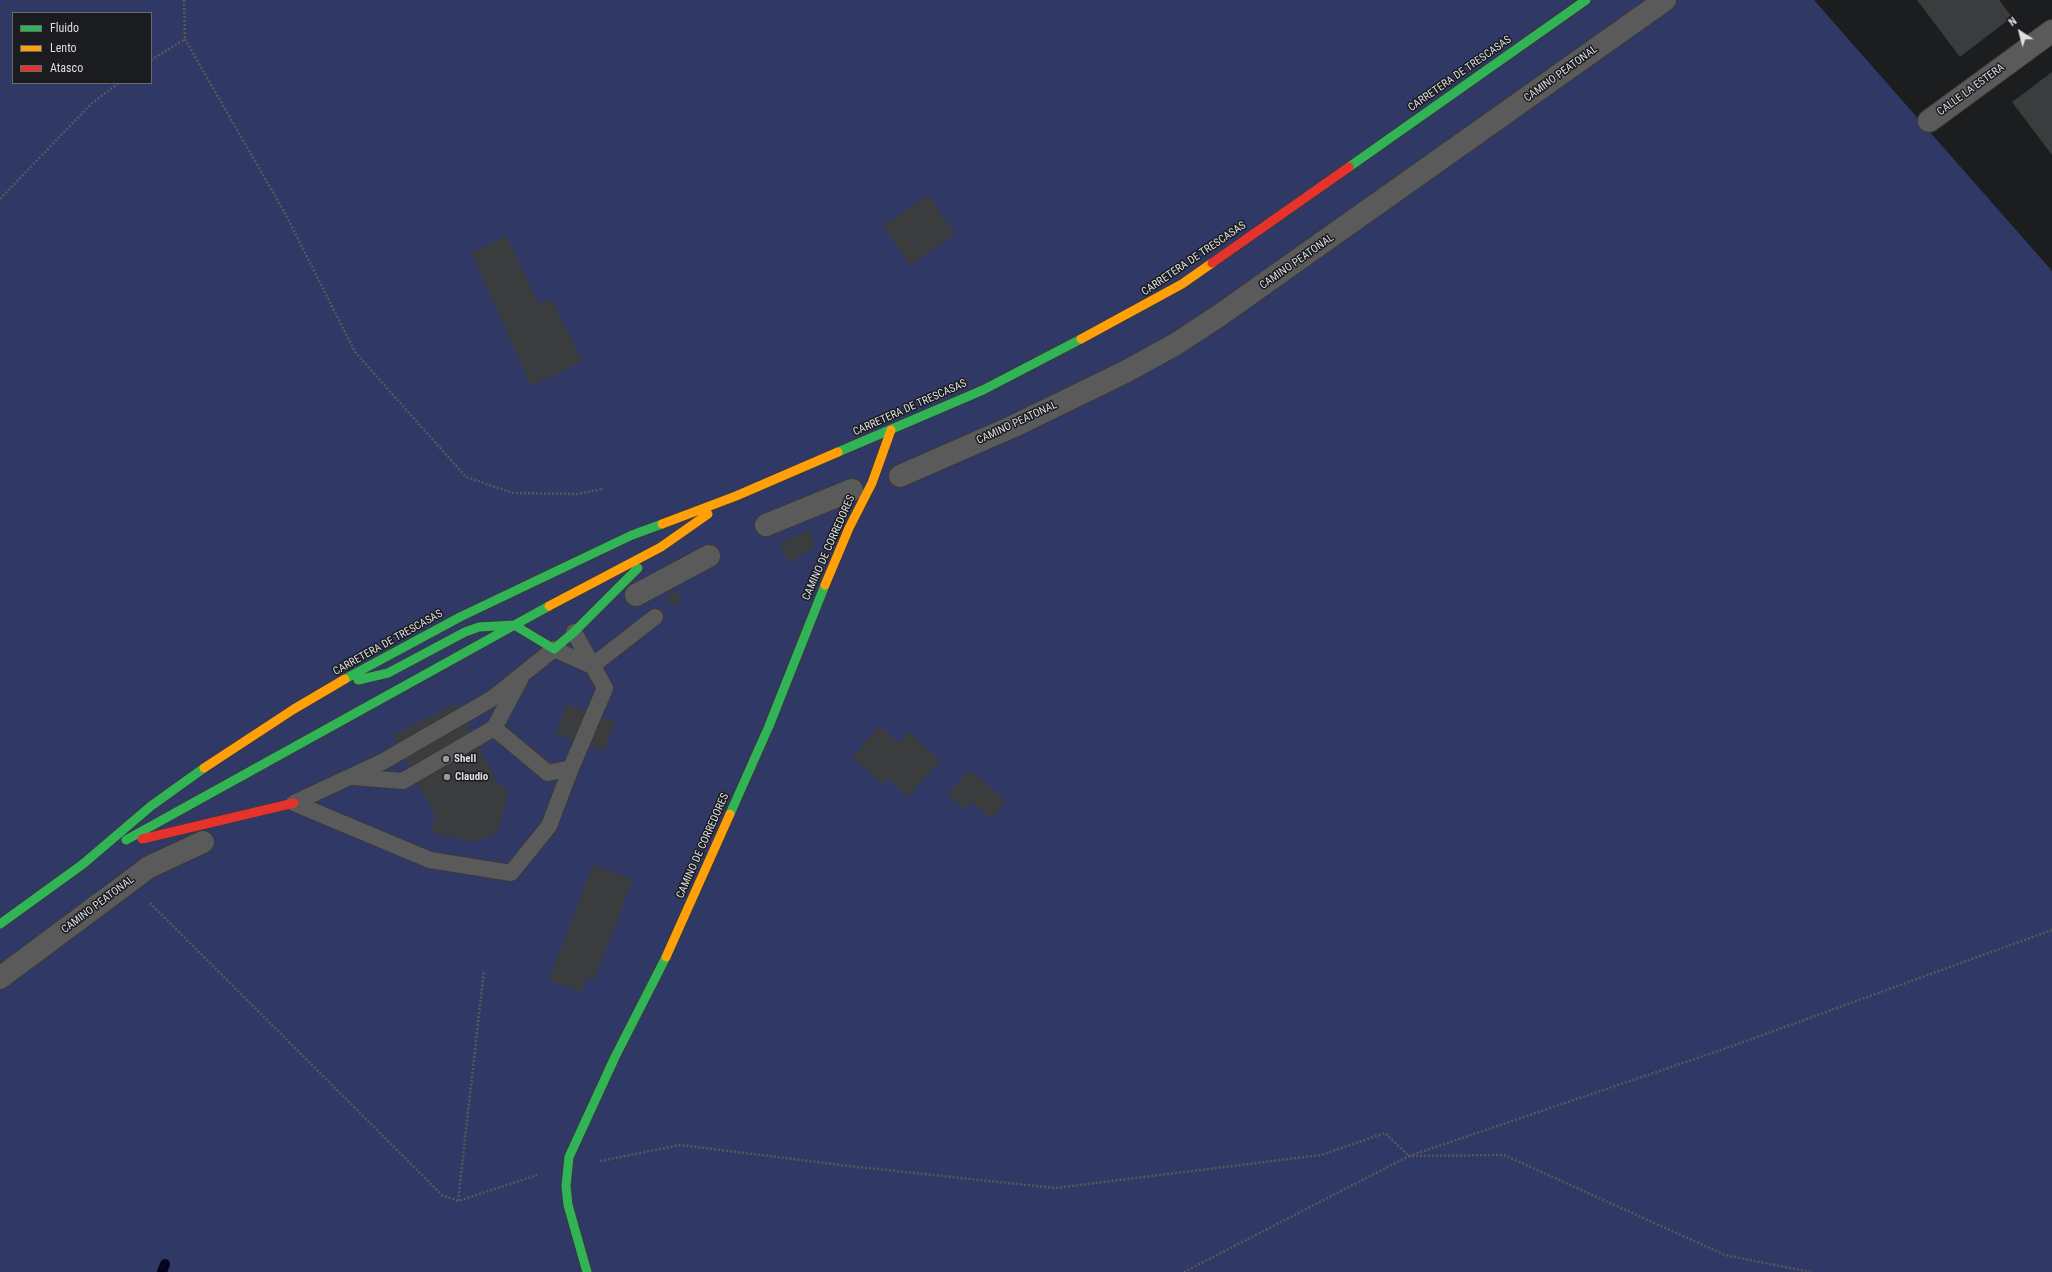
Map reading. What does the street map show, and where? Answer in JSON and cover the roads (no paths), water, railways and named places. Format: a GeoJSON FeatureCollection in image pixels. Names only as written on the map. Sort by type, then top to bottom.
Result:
{"type":"FeatureCollection","features":[{"type":"Feature","properties":{"kind":"street","name":"CARRETERA DE TRESCASAS"},"geometry":{"type":"LineString","coordinates":[[0,924],[83,864],[151,806],[201,770],[294,709],[413,641],[540,578],[632,535],[736,496],[983,390],[1139,310],[1182,284],[1586,0]]}},
{"type":"Feature","properties":{"kind":"street","name":"CAMINO PEATONAL"},"geometry":{"type":"LineString","coordinates":[[900,476],[1020,422],[1125,372],[1176,344],[1240,302],[1665,0]]}},
{"type":"Feature","properties":{"kind":"street","name":"CALLE LA ESTERA"},"geometry":{"type":"LineString","coordinates":[[1929,121],[2052,31]]}},
{"type":"Feature","properties":{"kind":"street","name":"CAMINO DE CORREDORES"},"geometry":{"type":"LineString","coordinates":[[587,1272],[568,1205],[566,1186],[569,1157],[615,1057],[672,946],[769,726],[841,546],[872,483],[891,430]]}},
{"type":"Feature","properties":{"kind":"street"},"geometry":{"type":"LineString","coordinates":[[766,526],[852,490]]}},
{"type":"Feature","properties":{"kind":"street","name":"CARRETERA DE TRESCASAS"},"geometry":{"type":"LineString","coordinates":[[83,864],[514,625],[661,547],[736,496]]}},
{"type":"Feature","properties":{"kind":"street"},"geometry":{"type":"LineString","coordinates":[[336,686],[388,673],[465,632],[479,627],[514,625],[528,632],[554,649],[574,632],[619,585],[661,547]]}},
{"type":"Feature","properties":{"kind":"street"},"geometry":{"type":"LineString","coordinates":[[636,595],[709,556]]}},
{"type":"Feature","properties":{"kind":"street"},"geometry":{"type":"LineString","coordinates":[[117,845],[294,803]]}},
{"type":"Feature","properties":{"kind":"street","name":"CAMINO PEATONAL"},"geometry":{"type":"LineString","coordinates":[[0,978],[149,867],[203,842]]}},
{"type":"Feature","properties":{"kind":"lane"},"geometry":{"type":"LineString","coordinates":[[592,666],[655,617]]}},
{"type":"Feature","properties":{"kind":"lane"},"geometry":{"type":"LineString","coordinates":[[294,803],[430,860],[511,874],[549,826],[571,768],[605,688],[574,632]]}},
{"type":"Feature","properties":{"kind":"lane"},"geometry":{"type":"LineString","coordinates":[[294,803],[384,761],[494,698],[554,649],[592,666]]}},
{"type":"Feature","properties":{"kind":"lane"},"geometry":{"type":"LineString","coordinates":[[352,776],[403,781],[494,728],[524,673]]}},
{"type":"Feature","properties":{"kind":"lane"},"geometry":{"type":"LineString","coordinates":[[494,728],[548,773],[571,768]]}},
{"type":"Feature","properties":{"kind":"waterway"},"geometry":{"type":"LineString","coordinates":[[162,1272],[165,1264]]}},
{"type":"Feature","properties":{"kind":"place","name":"Shell"},"geometry":{"type":"Point","coordinates":[446,759]}},
{"type":"Feature","properties":{"kind":"place","name":"Claudio"},"geometry":{"type":"Point","coordinates":[447,777]}}]}
